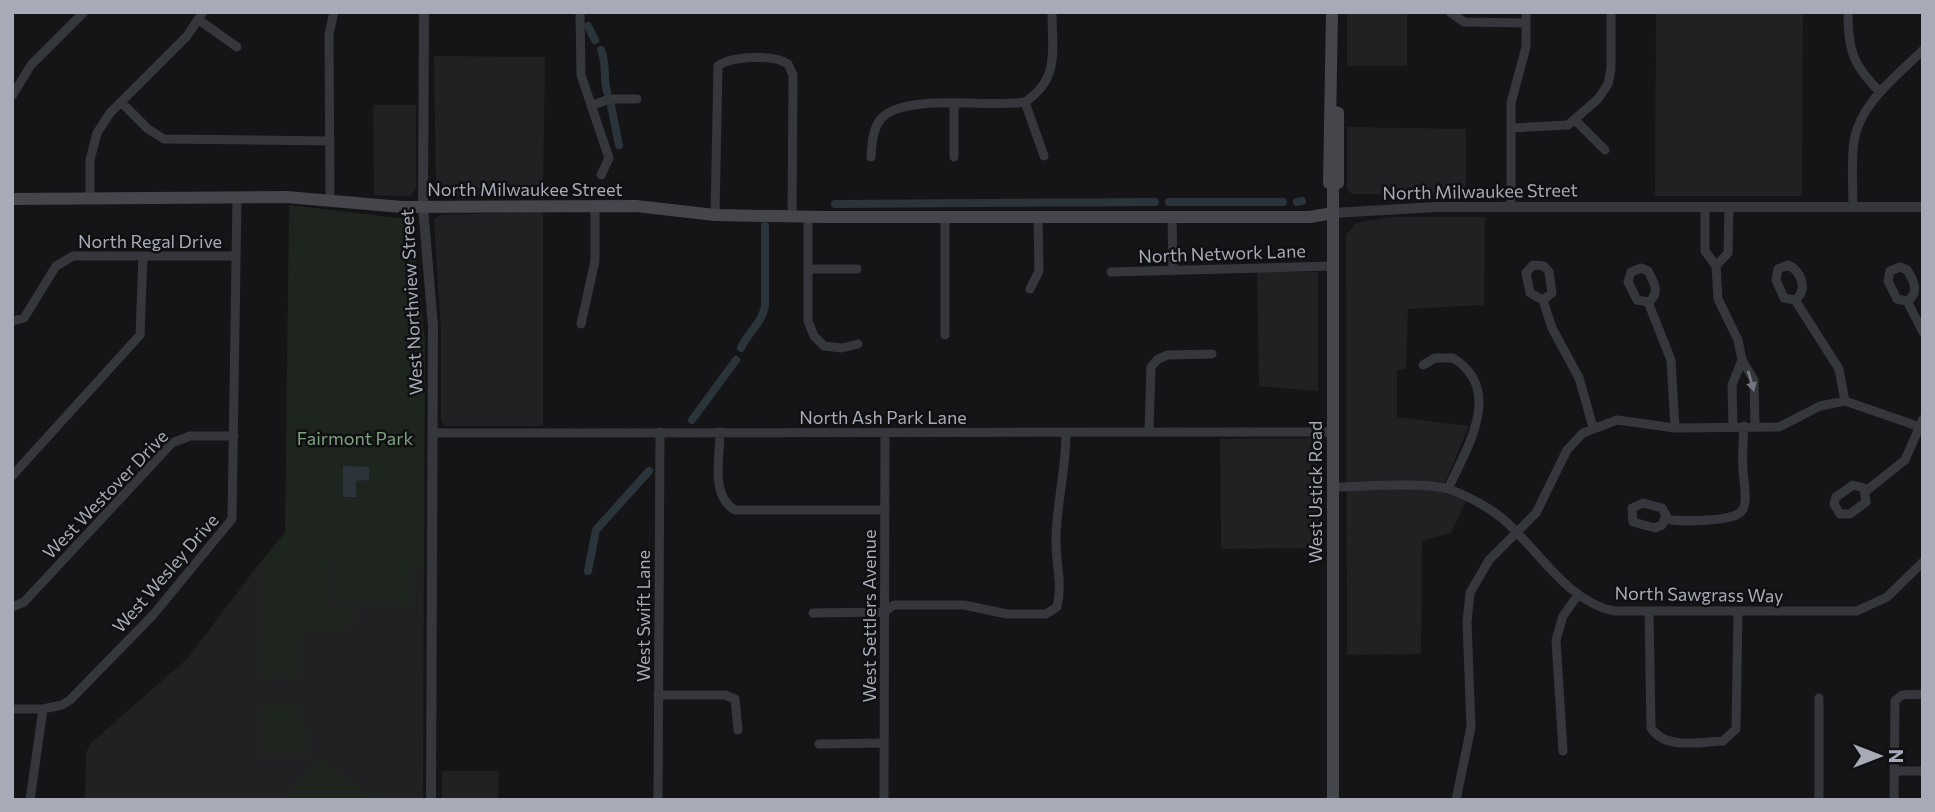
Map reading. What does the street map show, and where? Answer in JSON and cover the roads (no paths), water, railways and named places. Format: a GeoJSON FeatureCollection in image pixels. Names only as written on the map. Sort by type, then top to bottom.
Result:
{"type":"FeatureCollection","features":[{"type":"Feature","properties":{"kind":"main road","name":"West Ustick Road"},"geometry":{"type":"LineString","coordinates":[[1332,12],[1329,183],[1333,185],[1333,800]]}},
{"type":"Feature","properties":{"kind":"main road","name":"North Milwaukee Street"},"geometry":{"type":"LineString","coordinates":[[12,199],[237,198],[330,200],[424,207],[652,206],[715,215],[792,216],[1310,217],[1333,213]]}},
{"type":"Feature","properties":{"kind":"street"},"geometry":{"type":"LineString","coordinates":[[12,96],[31,65],[84,12]]}},
{"type":"Feature","properties":{"kind":"street"},"geometry":{"type":"LineString","coordinates":[[330,200],[330,33],[334,12]]}},
{"type":"Feature","properties":{"kind":"street","name":"West Northview Street"},"geometry":{"type":"LineString","coordinates":[[424,12],[424,207],[433,326],[431,800]]}},
{"type":"Feature","properties":{"kind":"street"},"geometry":{"type":"LineString","coordinates":[[580,12],[581,75],[609,158],[601,174]]}},
{"type":"Feature","properties":{"kind":"street"},"geometry":{"type":"LineString","coordinates":[[871,158],[872,137],[880,120],[894,109],[913,105],[1024,102],[1042,91],[1049,79],[1052,12]]}},
{"type":"Feature","properties":{"kind":"street"},"geometry":{"type":"LineString","coordinates":[[1450,12],[1464,22],[1526,18],[1523,61],[1511,103],[1511,206]]}},
{"type":"Feature","properties":{"kind":"street"},"geometry":{"type":"LineString","coordinates":[[1511,128],[1558,127],[1576,121],[1608,84],[1611,69],[1611,12]]}},
{"type":"Feature","properties":{"kind":"street"},"geometry":{"type":"LineString","coordinates":[[1848,12],[1848,40],[1853,58],[1861,73],[1880,92]]}},
{"type":"Feature","properties":{"kind":"street"},"geometry":{"type":"LineString","coordinates":[[90,198],[90,160],[97,133],[201,16],[237,47]]}},
{"type":"Feature","properties":{"kind":"street"},"geometry":{"type":"LineString","coordinates":[[1853,207],[1854,142],[1863,115],[1880,92],[1923,50]]}},
{"type":"Feature","properties":{"kind":"street"},"geometry":{"type":"LineString","coordinates":[[715,215],[718,66],[727,60],[779,60],[789,64],[793,75],[792,216]]}},
{"type":"Feature","properties":{"kind":"street"},"geometry":{"type":"LineString","coordinates":[[591,106],[609,99],[637,99]]}},
{"type":"Feature","properties":{"kind":"street"},"geometry":{"type":"LineString","coordinates":[[1024,102],[1044,156]]}},
{"type":"Feature","properties":{"kind":"street"},"geometry":{"type":"LineString","coordinates":[[121,103],[148,130],[164,139],[330,141]]}},
{"type":"Feature","properties":{"kind":"street"},"geometry":{"type":"LineString","coordinates":[[954,105],[954,157]]}},
{"type":"Feature","properties":{"kind":"street"},"geometry":{"type":"LineString","coordinates":[[1576,121],[1605,150]]}},
{"type":"Feature","properties":{"kind":"street","name":"West Wesley Drive"},"geometry":{"type":"LineString","coordinates":[[43,709],[62,705],[70,700],[153,615],[225,531],[234,508],[237,198]]}},
{"type":"Feature","properties":{"kind":"street"},"geometry":{"type":"LineString","coordinates":[[582,324],[595,261],[595,205]]}},
{"type":"Feature","properties":{"kind":"street","name":"North Milwaukee Street"},"geometry":{"type":"LineString","coordinates":[[1333,213],[1410,207],[1511,206],[1923,208]]}},
{"type":"Feature","properties":{"kind":"street"},"geometry":{"type":"LineString","coordinates":[[1705,207],[1705,251],[1716,266],[1718,299],[1738,340],[1742,360],[1754,380],[1755,426]]}},
{"type":"Feature","properties":{"kind":"street"},"geometry":{"type":"LineString","coordinates":[[1716,266],[1728,253],[1729,207]]}},
{"type":"Feature","properties":{"kind":"street"},"geometry":{"type":"LineString","coordinates":[[808,216],[808,321],[814,336],[824,346],[833,348],[858,344]]}},
{"type":"Feature","properties":{"kind":"street"},"geometry":{"type":"LineString","coordinates":[[1030,289],[1039,271],[1038,216]]}},
{"type":"Feature","properties":{"kind":"street"},"geometry":{"type":"LineString","coordinates":[[1172,216],[1173,271]]}},
{"type":"Feature","properties":{"kind":"street"},"geometry":{"type":"LineString","coordinates":[[944,217],[945,335]]}},
{"type":"Feature","properties":{"kind":"street","name":"North Regal Drive"},"geometry":{"type":"LineString","coordinates":[[12,321],[24,318],[32,310],[55,266],[73,256],[236,256]]}},
{"type":"Feature","properties":{"kind":"street"},"geometry":{"type":"LineString","coordinates":[[12,476],[140,335],[143,256]]}},
{"type":"Feature","properties":{"kind":"street","name":"North Network Lane"},"geometry":{"type":"LineString","coordinates":[[1111,272],[1333,267]]}},
{"type":"Feature","properties":{"kind":"street"},"geometry":{"type":"LineString","coordinates":[[808,269],[857,269]]}},
{"type":"Feature","properties":{"kind":"street"},"geometry":{"type":"LineString","coordinates":[[1543,300],[1552,328],[1579,378],[1593,427]]}},
{"type":"Feature","properties":{"kind":"street"},"geometry":{"type":"LineString","coordinates":[[1795,300],[1839,369],[1845,401]]}},
{"type":"Feature","properties":{"kind":"street"},"geometry":{"type":"LineString","coordinates":[[1907,301],[1923,332]]}},
{"type":"Feature","properties":{"kind":"street"},"geometry":{"type":"LineString","coordinates":[[1648,302],[1671,360],[1675,428]]}},
{"type":"Feature","properties":{"kind":"street"},"geometry":{"type":"LineString","coordinates":[[1149,432],[1151,367],[1158,359],[1168,355],[1212,354]]}},
{"type":"Feature","properties":{"kind":"street"},"geometry":{"type":"LineString","coordinates":[[1423,365],[1436,358],[1453,358],[1466,370],[1480,398],[1480,415],[1448,489]]}},
{"type":"Feature","properties":{"kind":"street"},"geometry":{"type":"LineString","coordinates":[[1665,519],[1687,522],[1731,519],[1739,515],[1748,498],[1732,385],[1742,360]]}},
{"type":"Feature","properties":{"kind":"street"},"geometry":{"type":"LineString","coordinates":[[1456,800],[1471,727],[1468,603],[1483,567],[1518,534],[1541,505],[1567,450],[1593,427],[1630,419],[1675,428],[1779,427],[1820,406],[1845,401],[1922,424],[1905,460],[1866,491]]}},
{"type":"Feature","properties":{"kind":"street","name":"West Swift Lane"},"geometry":{"type":"LineString","coordinates":[[658,800],[660,432]]}},
{"type":"Feature","properties":{"kind":"street"},"geometry":{"type":"LineString","coordinates":[[719,432],[719,495],[725,505],[735,510],[885,510]]}},
{"type":"Feature","properties":{"kind":"street","name":"North Ash Park Lane"},"geometry":{"type":"LineString","coordinates":[[433,433],[1333,432]]}},
{"type":"Feature","properties":{"kind":"street","name":"West Settlers Avenue"},"geometry":{"type":"LineString","coordinates":[[884,800],[885,433]]}},
{"type":"Feature","properties":{"kind":"street"},"geometry":{"type":"LineString","coordinates":[[813,613],[884,612],[894,605],[964,605],[1007,614],[1046,614],[1057,607],[1061,590],[1056,537],[1066,470],[1066,433]]}},
{"type":"Feature","properties":{"kind":"street","name":"West Westover Drive"},"geometry":{"type":"LineString","coordinates":[[12,607],[24,602],[172,443],[190,436],[234,436]]}},
{"type":"Feature","properties":{"kind":"street","name":"North Sawgrass Way"},"geometry":{"type":"LineString","coordinates":[[1333,487],[1448,489],[1491,510],[1578,595],[1605,609],[1866,609],[1887,597],[1923,562]]}},
{"type":"Feature","properties":{"kind":"street"},"geometry":{"type":"LineString","coordinates":[[1563,751],[1556,640],[1563,616],[1578,595]]}},
{"type":"Feature","properties":{"kind":"street"},"geometry":{"type":"LineString","coordinates":[[1649,611],[1651,728],[1663,740],[1723,741],[1736,729],[1738,611]]}},
{"type":"Feature","properties":{"kind":"street"},"geometry":{"type":"LineString","coordinates":[[659,695],[724,695],[735,699],[738,730]]}},
{"type":"Feature","properties":{"kind":"street"},"geometry":{"type":"LineString","coordinates":[[1894,800],[1895,701],[1902,695],[1923,695]]}},
{"type":"Feature","properties":{"kind":"street"},"geometry":{"type":"LineString","coordinates":[[1819,698],[1819,800]]}},
{"type":"Feature","properties":{"kind":"street"},"geometry":{"type":"LineString","coordinates":[[12,709],[43,709],[30,800]]}},
{"type":"Feature","properties":{"kind":"street"},"geometry":{"type":"LineString","coordinates":[[819,744],[884,743]]}},
{"type":"Feature","properties":{"kind":"street"},"geometry":{"type":"LineString","coordinates":[[1894,772],[1923,771]]}},
{"type":"Feature","properties":{"kind":"waterway"},"geometry":{"type":"LineString","coordinates":[[588,26],[595,40]]}},
{"type":"Feature","properties":{"kind":"waterway"},"geometry":{"type":"LineString","coordinates":[[601,50],[607,92]]}},
{"type":"Feature","properties":{"kind":"waterway"},"geometry":{"type":"LineString","coordinates":[[611,105],[619,145]]}},
{"type":"Feature","properties":{"kind":"waterway"},"geometry":{"type":"LineString","coordinates":[[1297,202],[1302,201]]}},
{"type":"Feature","properties":{"kind":"waterway"},"geometry":{"type":"LineString","coordinates":[[835,204],[1155,202]]}},
{"type":"Feature","properties":{"kind":"waterway"},"geometry":{"type":"LineString","coordinates":[[1169,202],[1283,202]]}},
{"type":"Feature","properties":{"kind":"waterway"},"geometry":{"type":"LineString","coordinates":[[741,348],[765,306],[765,226]]}},
{"type":"Feature","properties":{"kind":"waterway"},"geometry":{"type":"LineString","coordinates":[[692,420],[736,360]]}},
{"type":"Feature","properties":{"kind":"waterway"},"geometry":{"type":"LineString","coordinates":[[588,571],[596,530],[649,471]]}},
{"type":"Feature","properties":{"kind":"park label","name":"Fairmont Park"},"geometry":{"type":"Point","coordinates":[355,438]}}]}
